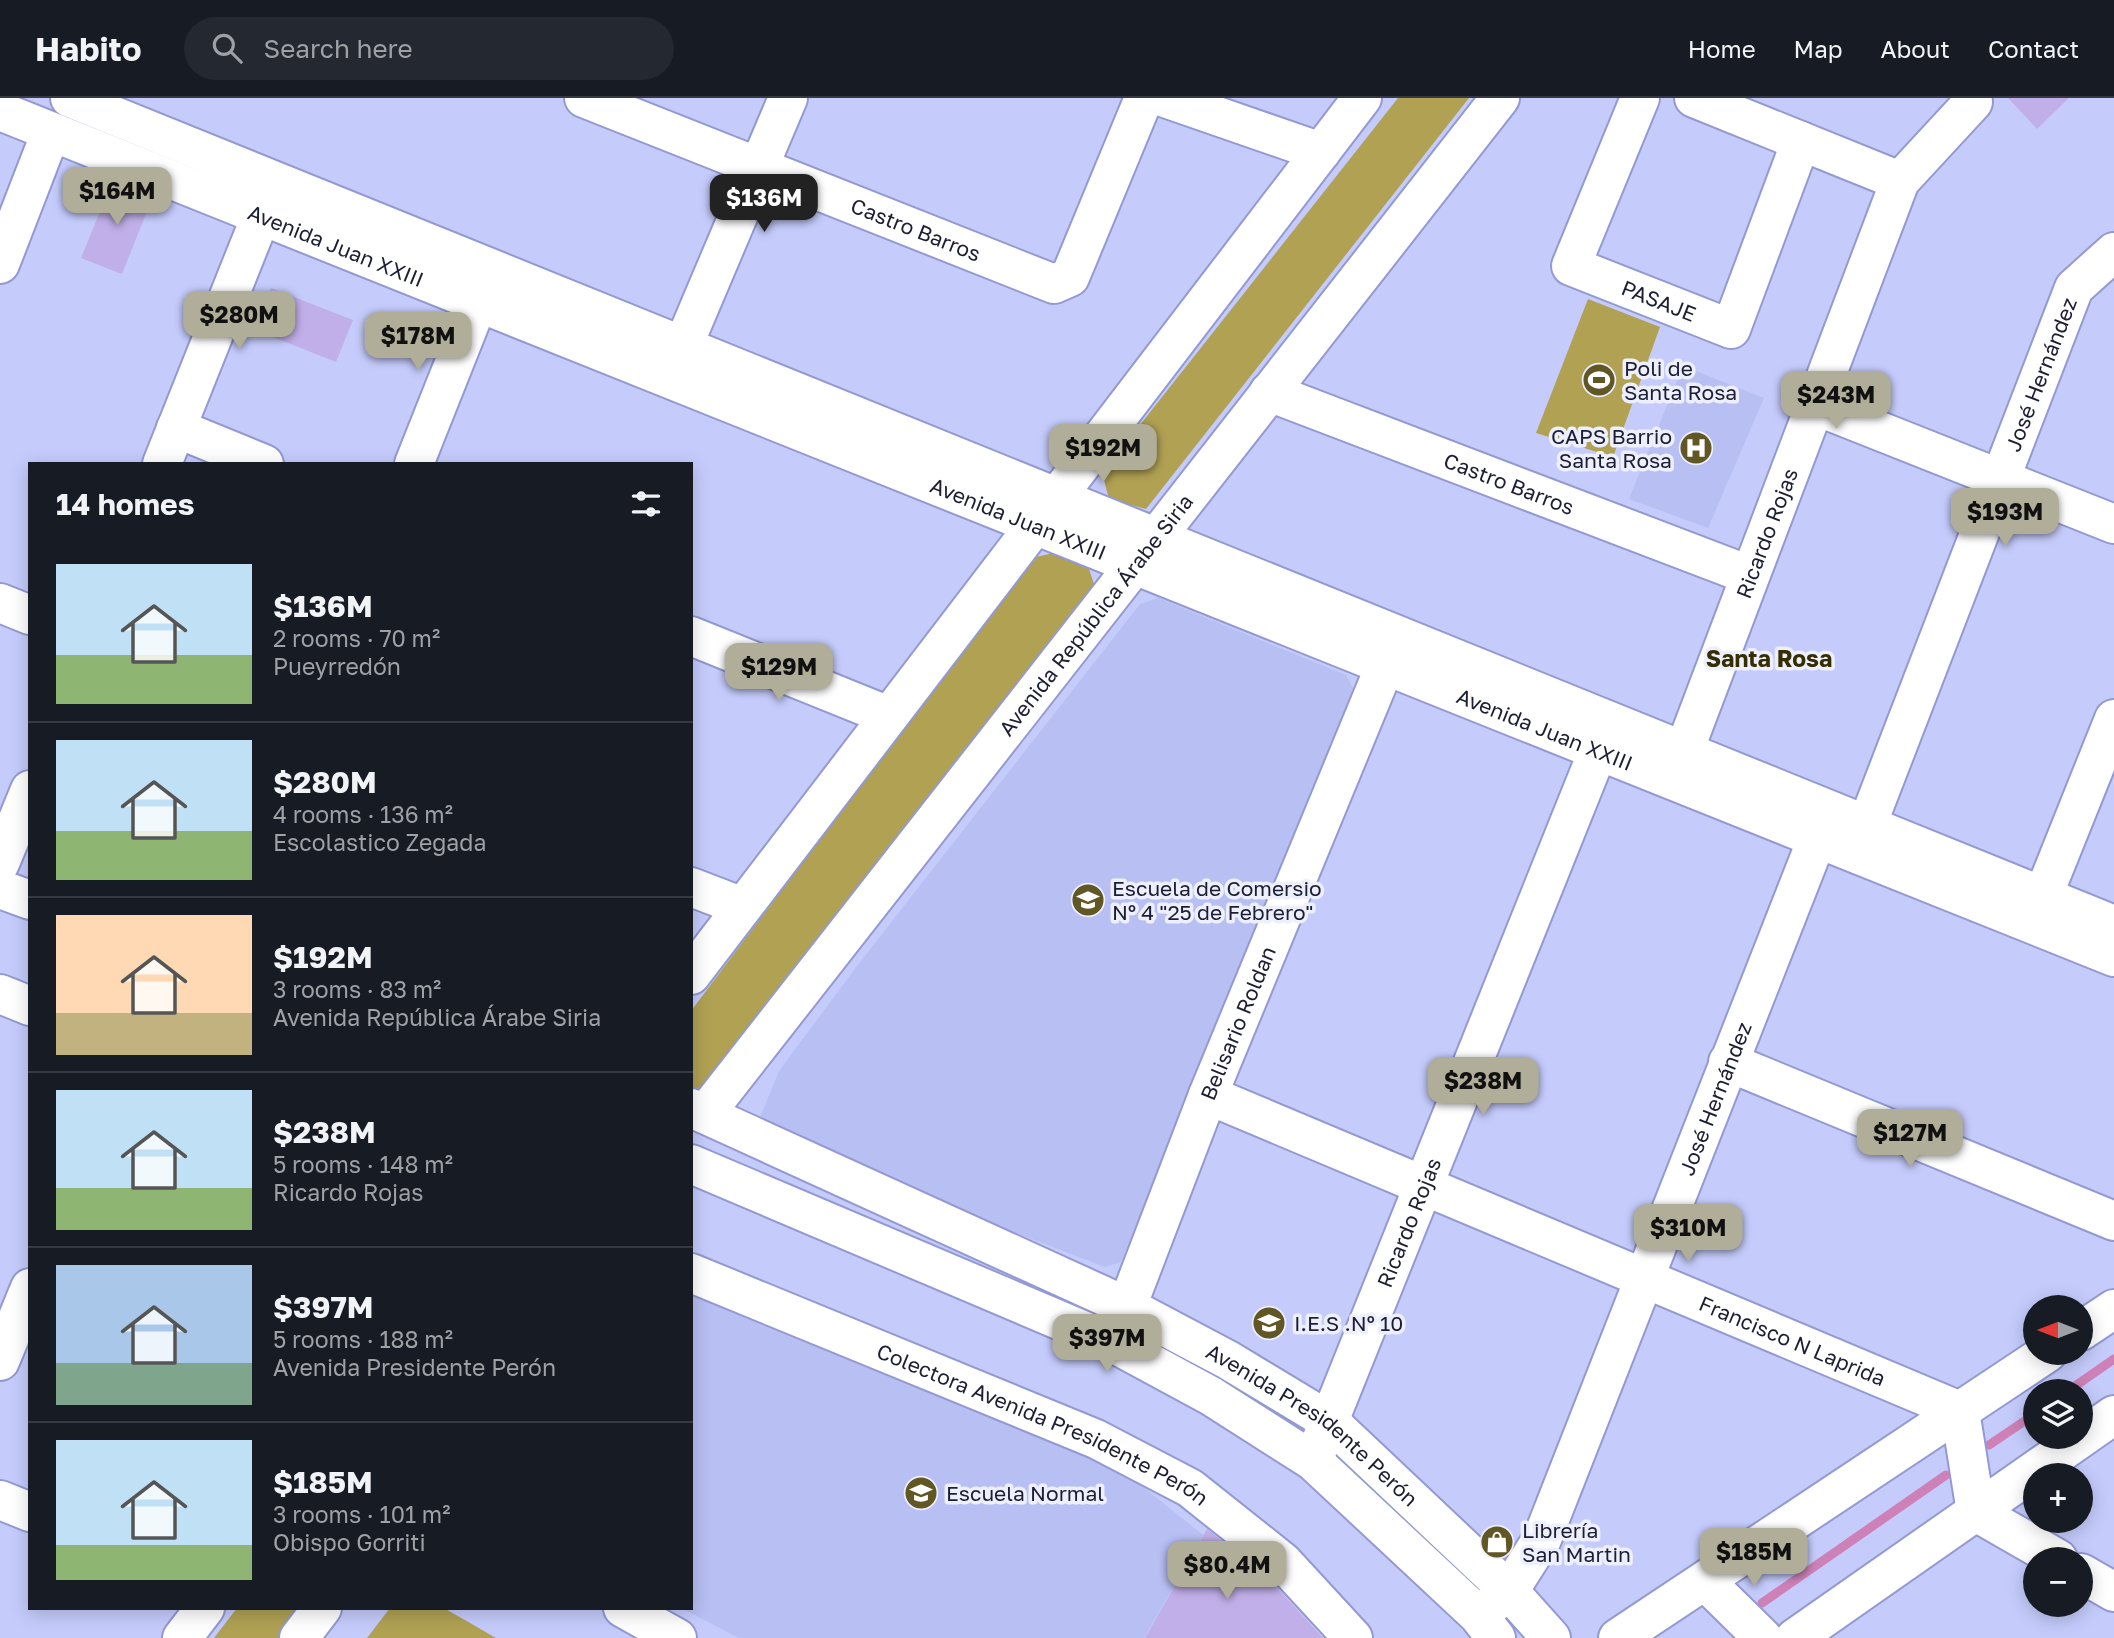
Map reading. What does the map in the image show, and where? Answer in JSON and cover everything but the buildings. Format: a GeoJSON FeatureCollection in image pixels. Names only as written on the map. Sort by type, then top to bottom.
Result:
{"type":"FeatureCollection","features":[{"type":"Feature","properties":{"kind":"street","name":"Castro Barros"},"geometry":{"type":"LineString","coordinates":[[584,98],[1054,284],[1070,277],[1144,98]]}},
{"type":"Feature","properties":{"kind":"street"},"geometry":{"type":"LineString","coordinates":[[684,346],[788,98]]}},
{"type":"Feature","properties":{"kind":"street"},"geometry":{"type":"LineString","coordinates":[[1164,98],[1321,152]]}},
{"type":"Feature","properties":{"kind":"street"},"geometry":{"type":"LineString","coordinates":[[693,972],[1362,98]]}},
{"type":"Feature","properties":{"kind":"street","name":"Avenida República Árabe Siria"},"geometry":{"type":"LineString","coordinates":[[696,1118],[1500,98]]}},
{"type":"Feature","properties":{"kind":"street","name":"PASAJE"},"geometry":{"type":"LineString","coordinates":[[1640,98],[1572,266],[1731,329],[1801,141]]}},
{"type":"Feature","properties":{"kind":"street"},"geometry":{"type":"LineString","coordinates":[[1694,98],[1900,181]]}},
{"type":"Feature","properties":{"kind":"street","name":"Avenida Juan XXIII"},"geometry":{"type":"LineString","coordinates":[[88,101],[684,346],[1046,511]]}},
{"type":"Feature","properties":{"kind":"street","name":"Ricardo Rojas"},"geometry":{"type":"LineString","coordinates":[[1684,751],[1900,181],[1973,102]]}},
{"type":"Feature","properties":{"kind":"street","name":"Avenida Juan XXIII"},"geometry":{"type":"LineString","coordinates":[[0,111],[478,303],[1046,511],[1144,551],[1684,751],[2114,925]]}},
{"type":"Feature","properties":{"kind":"street"},"geometry":{"type":"LineString","coordinates":[[0,264],[51,132]]}},
{"type":"Feature","properties":{"kind":"street"},"geometry":{"type":"LineString","coordinates":[[163,462],[261,216]]}},
{"type":"Feature","properties":{"kind":"street","name":"José Hernández"},"geometry":{"type":"LineString","coordinates":[[1867,825],[2074,288],[2114,252]]}},
{"type":"Feature","properties":{"kind":"street"},"geometry":{"type":"LineString","coordinates":[[415,462],[478,303]]}},
{"type":"Feature","properties":{"kind":"street","name":"Castro Barros"},"geometry":{"type":"LineString","coordinates":[[1269,392],[1749,575]]}},
{"type":"Feature","properties":{"kind":"street"},"geometry":{"type":"LineString","coordinates":[[1814,405],[2114,524]]}},
{"type":"Feature","properties":{"kind":"street"},"geometry":{"type":"LineString","coordinates":[[176,428],[259,462]]}},
{"type":"Feature","properties":{"kind":"street","name":"Avenida Juan XXIII"},"geometry":{"type":"LineString","coordinates":[[1144,551],[1385,666],[2114,957]]}},
{"type":"Feature","properties":{"kind":"street"},"geometry":{"type":"LineString","coordinates":[[0,603],[28,614]]}},
{"type":"Feature","properties":{"kind":"street"},"geometry":{"type":"LineString","coordinates":[[693,637],[889,716]]}},
{"type":"Feature","properties":{"kind":"street","name":"Belisario Roldan"},"geometry":{"type":"LineString","coordinates":[[1113,1343],[1208,1096],[1385,666]]}},
{"type":"Feature","properties":{"kind":"street"},"geometry":{"type":"LineString","coordinates":[[2043,896],[2114,719]]}},
{"type":"Feature","properties":{"kind":"street","name":"Ricardo Rojas"},"geometry":{"type":"LineString","coordinates":[[1313,1461],[1598,751]]}},
{"type":"Feature","properties":{"kind":"street"},"geometry":{"type":"LineString","coordinates":[[10,843],[28,795]]}},
{"type":"Feature","properties":{"kind":"street","name":"José Hernández"},"geometry":{"type":"LineString","coordinates":[[1487,1627],[1542,1539],[1817,839]]}},
{"type":"Feature","properties":{"kind":"street"},"geometry":{"type":"LineString","coordinates":[[693,888],[743,907]]}},
{"type":"Feature","properties":{"kind":"street"},"geometry":{"type":"LineString","coordinates":[[0,889],[28,899]]}},
{"type":"Feature","properties":{"kind":"street"},"geometry":{"type":"LineString","coordinates":[[0,994],[28,1005]]}},
{"type":"Feature","properties":{"kind":"street"},"geometry":{"type":"LineString","coordinates":[[1728,1062],[2114,1221]]}},
{"type":"Feature","properties":{"kind":"street","name":"Francisco N Laprida"},"geometry":{"type":"LineString","coordinates":[[1208,1096],[1960,1410]]}},
{"type":"Feature","properties":{"kind":"street","name":"Avenida Presidente Perón"},"geometry":{"type":"LineString","coordinates":[[696,1118],[1128,1307],[1227,1360],[1329,1422],[1509,1591],[1551,1638]]}},
{"type":"Feature","properties":{"kind":"street","name":"Avenida Presidente Perón"},"geometry":{"type":"LineString","coordinates":[[693,1165],[1113,1343],[1211,1396],[1313,1461],[1487,1627]]}},
{"type":"Feature","properties":{"kind":"street","name":"Colectora Avenida Presidente Perón"},"geometry":{"type":"LineString","coordinates":[[693,1274],[1096,1439],[1190,1488],[1283,1562],[1353,1638]]}},
{"type":"Feature","properties":{"kind":"street"},"geometry":{"type":"LineString","coordinates":[[0,1361],[28,1293]]}},
{"type":"Feature","properties":{"kind":"street"},"geometry":{"type":"LineString","coordinates":[[2093,1323],[2114,1309]]}},
{"type":"Feature","properties":{"kind":"street"},"geometry":{"type":"LineString","coordinates":[[1618,1638],[2029,1365]]}},
{"type":"Feature","properties":{"kind":"street"},"geometry":{"type":"LineString","coordinates":[[1960,1410],[1976,1512]]}},
{"type":"Feature","properties":{"kind":"street"},"geometry":{"type":"LineString","coordinates":[[1795,1638],[2114,1415]]}},
{"type":"Feature","properties":{"kind":"street"},"geometry":{"type":"LineString","coordinates":[[0,1500],[28,1511]]}},
{"type":"Feature","properties":{"kind":"street"},"geometry":{"type":"LineString","coordinates":[[1976,1512],[2037,1547]]}},
{"type":"Feature","properties":{"kind":"street"},"geometry":{"type":"LineString","coordinates":[[2093,1580],[2114,1592]]}},
{"type":"Feature","properties":{"kind":"street"},"geometry":{"type":"LineString","coordinates":[[1704,1581],[1763,1638]]}},
{"type":"Feature","properties":{"kind":"street"},"geometry":{"type":"LineString","coordinates":[[182,1638],[203,1610]]}},
{"type":"Feature","properties":{"kind":"street"},"geometry":{"type":"LineString","coordinates":[[299,1638],[320,1610]]}},
{"type":"Feature","properties":{"kind":"street"},"geometry":{"type":"LineString","coordinates":[[627,1610],[677,1638]]}},
{"type":"Feature","properties":{"kind":"shaded area"},"geometry":{"type":"Polygon","coordinates":[[[1398,98],[1469,98],[1146,509],[1109,499],[1102,473],[1398,98]]]}},
{"type":"Feature","properties":{"kind":"shaded area","name":"Poli de Santa Rosa"},"geometry":{"type":"Polygon","coordinates":[[[1588,299],[1660,327],[1613,457],[1536,433],[1588,299]]]}},
{"type":"Feature","properties":{"kind":"shaded area","name":"CAPS Barrio Santa Rosa"},"geometry":{"type":"Polygon","coordinates":[[[1683,366],[1764,398],[1708,528],[1629,499],[1683,366]]]}},
{"type":"Feature","properties":{"kind":"shaded area"},"geometry":{"type":"Polygon","coordinates":[[[1063,551],[1086,560],[1095,587],[699,1096],[693,1094],[693,1008],[1031,558],[1063,551]]]}},
{"type":"Feature","properties":{"kind":"shaded area","name":"Escuela de Comersio Nº 4 \"25 de Febrero\""},"geometry":{"type":"Polygon","coordinates":[[[1158,598],[1346,675],[1353,688],[1121,1262],[1105,1267],[756,1127],[779,1071],[857,966],[1140,604],[1158,598]]]}},
{"type":"Feature","properties":{"kind":"shaded area","name":"Escuela Normal"},"geometry":{"type":"Polygon","coordinates":[[[693,1286],[1098,1451],[1203,1535],[1144,1638],[739,1638],[685,1610],[693,1610],[693,1286]]]}},
{"type":"Feature","properties":{"kind":"shaded area"},"geometry":{"type":"Polygon","coordinates":[[[235,1610],[305,1610],[284,1638],[214,1638],[235,1610]]]}},
{"type":"Feature","properties":{"kind":"shaded area"},"geometry":{"type":"Polygon","coordinates":[[[388,1610],[447,1610],[496,1638],[367,1638],[388,1610]]]}},
{"type":"Feature","properties":{"kind":"waterway"},"geometry":{"type":"LineString","coordinates":[[2085,1379],[2114,1359]]}},
{"type":"Feature","properties":{"kind":"waterway"},"geometry":{"type":"LineString","coordinates":[[1989,1445],[2023,1422]]}},
{"type":"Feature","properties":{"kind":"waterway"},"geometry":{"type":"LineString","coordinates":[[1762,1603],[1946,1475]]}},
{"type":"Feature","properties":{"kind":"place","name":"Poli de Santa Rosa"},"geometry":{"type":"Point","coordinates":[1599,380]}},
{"type":"Feature","properties":{"kind":"place","name":"CAPS Barrio Santa Rosa"},"geometry":{"type":"Point","coordinates":[1696,448]}},
{"type":"Feature","properties":{"kind":"place","name":"Escuela de Comersio Nº 4 \"25 de Febrero\""},"geometry":{"type":"Point","coordinates":[1088,900]}},
{"type":"Feature","properties":{"kind":"place","name":"I.E.S .Nº 10"},"geometry":{"type":"Point","coordinates":[1269,1323]}},
{"type":"Feature","properties":{"kind":"place","name":"Escuela Normal"},"geometry":{"type":"Point","coordinates":[921,1493]}},
{"type":"Feature","properties":{"kind":"place","name":"Librería San Martin"},"geometry":{"type":"Point","coordinates":[1497,1542]}},
{"type":"Feature","properties":{"kind":"district","name":"Santa Rosa"},"geometry":{"type":"Point","coordinates":[1769,658]}}]}
